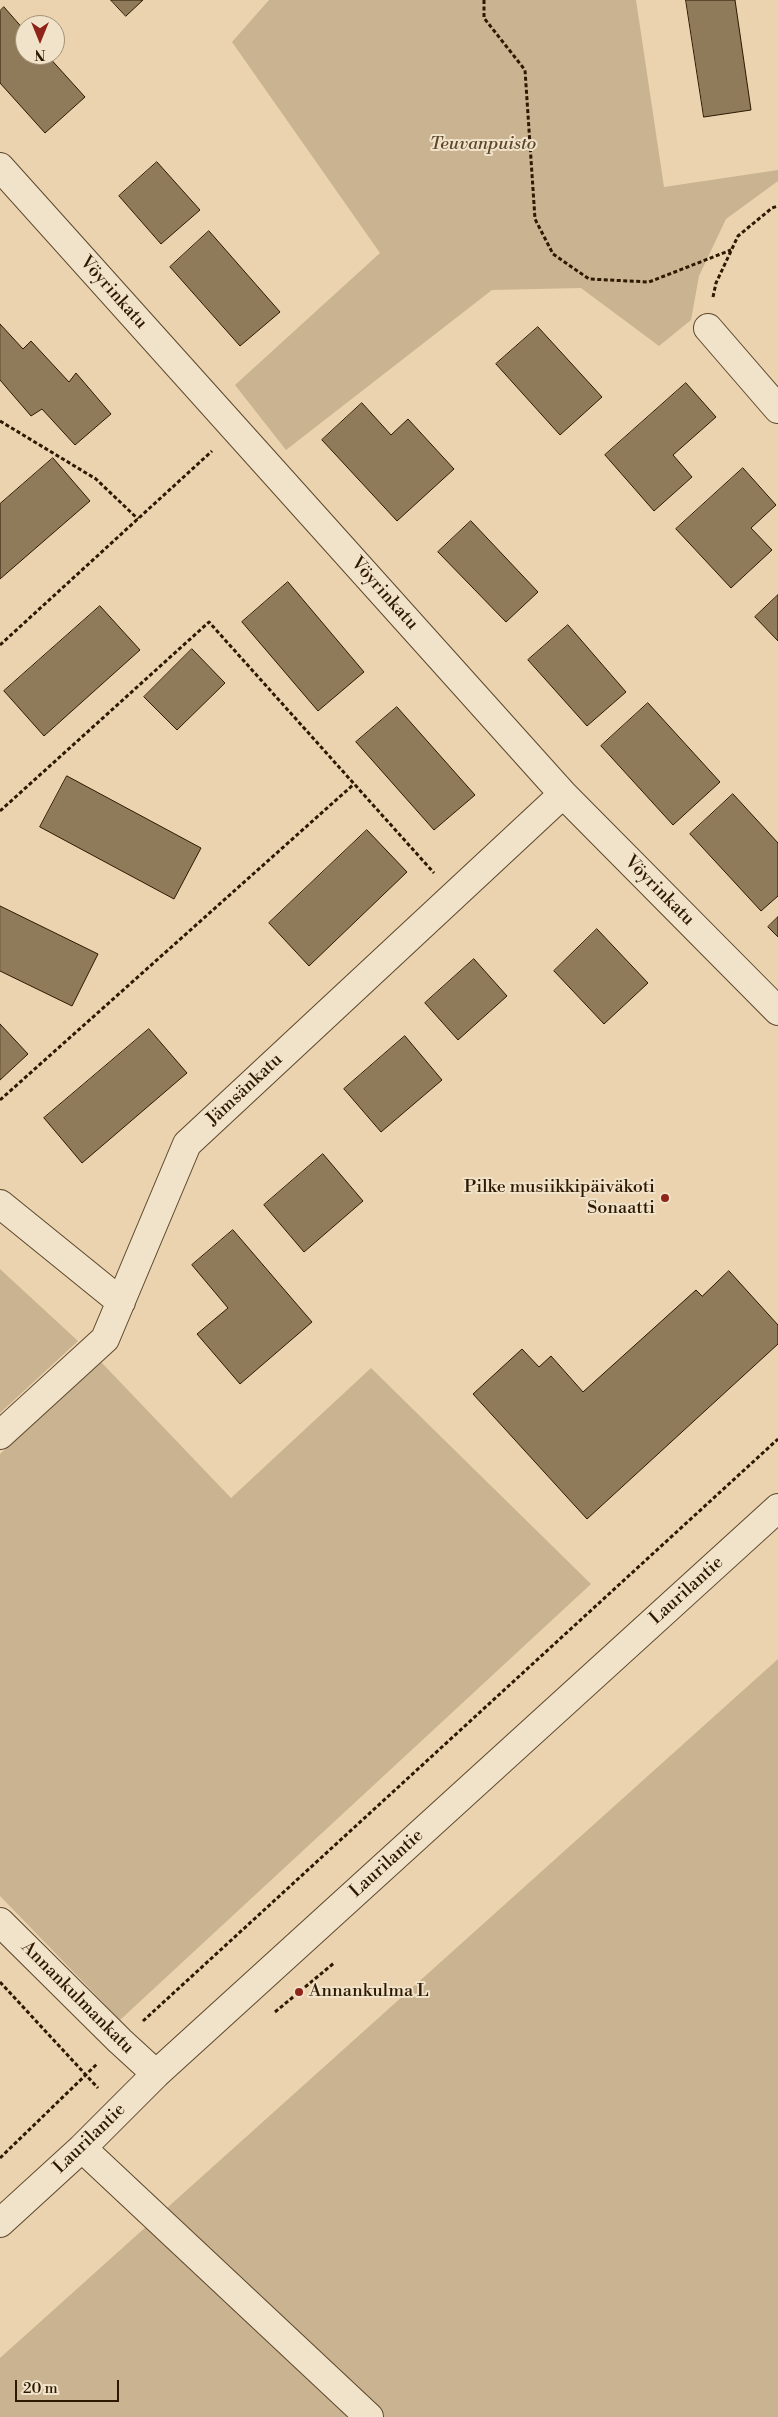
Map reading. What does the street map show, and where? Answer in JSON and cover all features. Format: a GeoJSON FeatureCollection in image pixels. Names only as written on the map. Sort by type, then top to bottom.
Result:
{"type":"FeatureCollection","features":[{"type":"Feature","properties":{"kind":"street","name":"Vöyrinkatu"},"geometry":{"type":"LineString","coordinates":[[0,167],[563,794],[778,1011]]}},
{"type":"Feature","properties":{"kind":"street"},"geometry":{"type":"LineString","coordinates":[[708,328],[778,409]]}},
{"type":"Feature","properties":{"kind":"street","name":"Jämsänkatu"},"geometry":{"type":"LineString","coordinates":[[0,1436],[106,1339],[187,1144],[563,794]]}},
{"type":"Feature","properties":{"kind":"street"},"geometry":{"type":"LineString","coordinates":[[0,1204],[121,1302]]}},
{"type":"Feature","properties":{"kind":"street","name":"Laurilantie"},"geometry":{"type":"LineString","coordinates":[[0,2223],[82,2148],[156,2074],[778,1508]]}},
{"type":"Feature","properties":{"kind":"street","name":"Annankulmankatu"},"geometry":{"type":"LineString","coordinates":[[0,1922],[120,2042],[156,2074]]}},
{"type":"Feature","properties":{"kind":"street"},"geometry":{"type":"LineString","coordinates":[[82,2148],[368,2417]]}},
{"type":"Feature","properties":{"kind":"path"},"geometry":{"type":"LineString","coordinates":[[484,0],[484,18],[525,70],[535,219],[553,254],[589,279],[649,282],[731,250]]}},
{"type":"Feature","properties":{"kind":"path"},"geometry":{"type":"LineString","coordinates":[[708,328],[716,283],[738,236],[772,208],[778,206]]}},
{"type":"Feature","properties":{"kind":"path"},"geometry":{"type":"LineString","coordinates":[[0,421],[96,478],[138,519]]}},
{"type":"Feature","properties":{"kind":"path"},"geometry":{"type":"LineString","coordinates":[[0,644],[236,429]]}},
{"type":"Feature","properties":{"kind":"path"},"geometry":{"type":"LineString","coordinates":[[0,811],[210,622],[454,895]]}},
{"type":"Feature","properties":{"kind":"path"},"geometry":{"type":"LineString","coordinates":[[0,1100],[354,784]]}},
{"type":"Feature","properties":{"kind":"path"},"geometry":{"type":"LineString","coordinates":[[0,2158],[120,2042],[778,1439]]}},
{"type":"Feature","properties":{"kind":"path"},"geometry":{"type":"LineString","coordinates":[[0,1982],[85,2076]]}},
{"type":"Feature","properties":{"kind":"green space","name":"Teuvanpuisto"},"geometry":{"type":"Polygon","coordinates":[[[269,0],[636,0],[664,187],[778,170],[778,181],[726,219],[699,276],[691,320],[659,346],[581,288],[492,290],[286,450],[235,385],[380,253],[232,42],[269,0]]]}},
{"type":"Feature","properties":{"kind":"green space"},"geometry":{"type":"Polygon","coordinates":[[[0,1269],[78,1341],[0,1413],[0,1269]]]}},
{"type":"Feature","properties":{"kind":"green space"},"geometry":{"type":"Polygon","coordinates":[[[101,1362],[231,1498],[371,1368],[591,1584],[120,2020],[0,1896],[0,1454],[101,1362]]]}},
{"type":"Feature","properties":{"kind":"green space"},"geometry":{"type":"Polygon","coordinates":[[[778,1659],[778,2417],[0,2417],[0,2358],[778,1659]]]}},
{"type":"Feature","properties":{"kind":"building"},"geometry":{"type":"Polygon","coordinates":[[[111,0],[143,0],[126,16],[111,0]]]}},
{"type":"Feature","properties":{"kind":"building"},"geometry":{"type":"Polygon","coordinates":[[[686,0],[735,0],[751,110],[704,117],[686,0]]]}},
{"type":"Feature","properties":{"kind":"building"},"geometry":{"type":"Polygon","coordinates":[[[4,7],[15,20],[15,65],[56,65],[85,97],[45,133],[0,83],[0,11],[4,7]]]}},
{"type":"Feature","properties":{"kind":"building"},"geometry":{"type":"Polygon","coordinates":[[[157,162],[200,210],[161,244],[119,196],[157,162]]]}},
{"type":"Feature","properties":{"kind":"building"},"geometry":{"type":"Polygon","coordinates":[[[209,231],[280,312],[240,346],[170,267],[209,231]]]}},
{"type":"Feature","properties":{"kind":"building"},"geometry":{"type":"Polygon","coordinates":[[[0,324],[23,349],[31,341],[69,382],[76,373],[111,414],[75,445],[42,409],[31,416],[0,380],[0,324]]]}},
{"type":"Feature","properties":{"kind":"building"},"geometry":{"type":"Polygon","coordinates":[[[538,327],[602,397],[560,435],[496,364],[538,327]]]}},
{"type":"Feature","properties":{"kind":"building"},"geometry":{"type":"Polygon","coordinates":[[[686,383],[716,417],[673,455],[692,477],[654,511],[605,455],[686,383]]]}},
{"type":"Feature","properties":{"kind":"building"},"geometry":{"type":"Polygon","coordinates":[[[362,403],[391,435],[408,419],[454,469],[397,521],[322,440],[362,403]]]}},
{"type":"Feature","properties":{"kind":"building"},"geometry":{"type":"Polygon","coordinates":[[[53,458],[90,501],[0,579],[0,504],[53,458]]]}},
{"type":"Feature","properties":{"kind":"building"},"geometry":{"type":"Polygon","coordinates":[[[743,468],[776,505],[751,528],[772,550],[731,588],[676,529],[743,468]]]}},
{"type":"Feature","properties":{"kind":"building"},"geometry":{"type":"Polygon","coordinates":[[[471,521],[538,592],[506,622],[438,552],[471,521]]]}},
{"type":"Feature","properties":{"kind":"building"},"geometry":{"type":"Polygon","coordinates":[[[288,582],[364,672],[318,711],[242,622],[288,582]]]}},
{"type":"Feature","properties":{"kind":"building"},"geometry":{"type":"Polygon","coordinates":[[[778,595],[778,641],[755,617],[778,595]]]}},
{"type":"Feature","properties":{"kind":"building"},"geometry":{"type":"Polygon","coordinates":[[[100,606],[140,650],[44,736],[4,691],[100,606]]]}},
{"type":"Feature","properties":{"kind":"building"},"geometry":{"type":"Polygon","coordinates":[[[568,625],[626,692],[587,726],[528,660],[568,625]]]}},
{"type":"Feature","properties":{"kind":"building"},"geometry":{"type":"Polygon","coordinates":[[[192,649],[225,683],[177,730],[144,697],[192,649]]]}},
{"type":"Feature","properties":{"kind":"building"},"geometry":{"type":"Polygon","coordinates":[[[648,703],[720,782],[673,825],[601,746],[648,703]]]}},
{"type":"Feature","properties":{"kind":"building"},"geometry":{"type":"Polygon","coordinates":[[[397,707],[475,795],[434,830],[356,742],[397,707]]]}},
{"type":"Feature","properties":{"kind":"building"},"geometry":{"type":"Polygon","coordinates":[[[67,776],[201,848],[174,899],[40,827],[67,776]]]}},
{"type":"Feature","properties":{"kind":"building"},"geometry":{"type":"Polygon","coordinates":[[[733,794],[778,843],[778,896],[761,911],[690,834],[733,794]]]}},
{"type":"Feature","properties":{"kind":"building"},"geometry":{"type":"Polygon","coordinates":[[[367,830],[407,872],[309,966],[269,923],[367,830]]]}},
{"type":"Feature","properties":{"kind":"building"},"geometry":{"type":"Polygon","coordinates":[[[0,906],[98,954],[72,1006],[0,971],[0,906]]]}},
{"type":"Feature","properties":{"kind":"building"},"geometry":{"type":"Polygon","coordinates":[[[778,917],[778,937],[768,927],[778,917]]]}},
{"type":"Feature","properties":{"kind":"building"},"geometry":{"type":"Polygon","coordinates":[[[597,929],[648,983],[604,1024],[554,971],[597,929]]]}},
{"type":"Feature","properties":{"kind":"building"},"geometry":{"type":"Polygon","coordinates":[[[474,959],[507,996],[458,1040],[425,1003],[474,959]]]}},
{"type":"Feature","properties":{"kind":"building"},"geometry":{"type":"Polygon","coordinates":[[[0,1024],[28,1054],[0,1080],[0,1024]]]}},
{"type":"Feature","properties":{"kind":"building"},"geometry":{"type":"Polygon","coordinates":[[[149,1029],[187,1073],[82,1163],[44,1118],[149,1029]]]}},
{"type":"Feature","properties":{"kind":"building"},"geometry":{"type":"Polygon","coordinates":[[[405,1036],[442,1080],[381,1132],[344,1089],[405,1036]]]}},
{"type":"Feature","properties":{"kind":"building"},"geometry":{"type":"Polygon","coordinates":[[[323,1154],[363,1201],[304,1252],[264,1205],[323,1154]]]}},
{"type":"Feature","properties":{"kind":"building"},"geometry":{"type":"Polygon","coordinates":[[[233,1230],[312,1322],[240,1384],[197,1334],[228,1308],[192,1265],[233,1230]]]}},
{"type":"Feature","properties":{"kind":"building"},"geometry":{"type":"Polygon","coordinates":[[[729,1271],[778,1325],[778,1344],[587,1519],[473,1394],[522,1349],[539,1367],[551,1356],[583,1392],[696,1290],[702,1296],[729,1271]]]}},
{"type":"Feature","properties":{"kind":"place","name":"Pilke musiikkipäiväkoti Sonaatti"},"geometry":{"type":"Point","coordinates":[665,1198]}},
{"type":"Feature","properties":{"kind":"place","name":"Annankulma L"},"geometry":{"type":"Point","coordinates":[299,1992]}}]}
